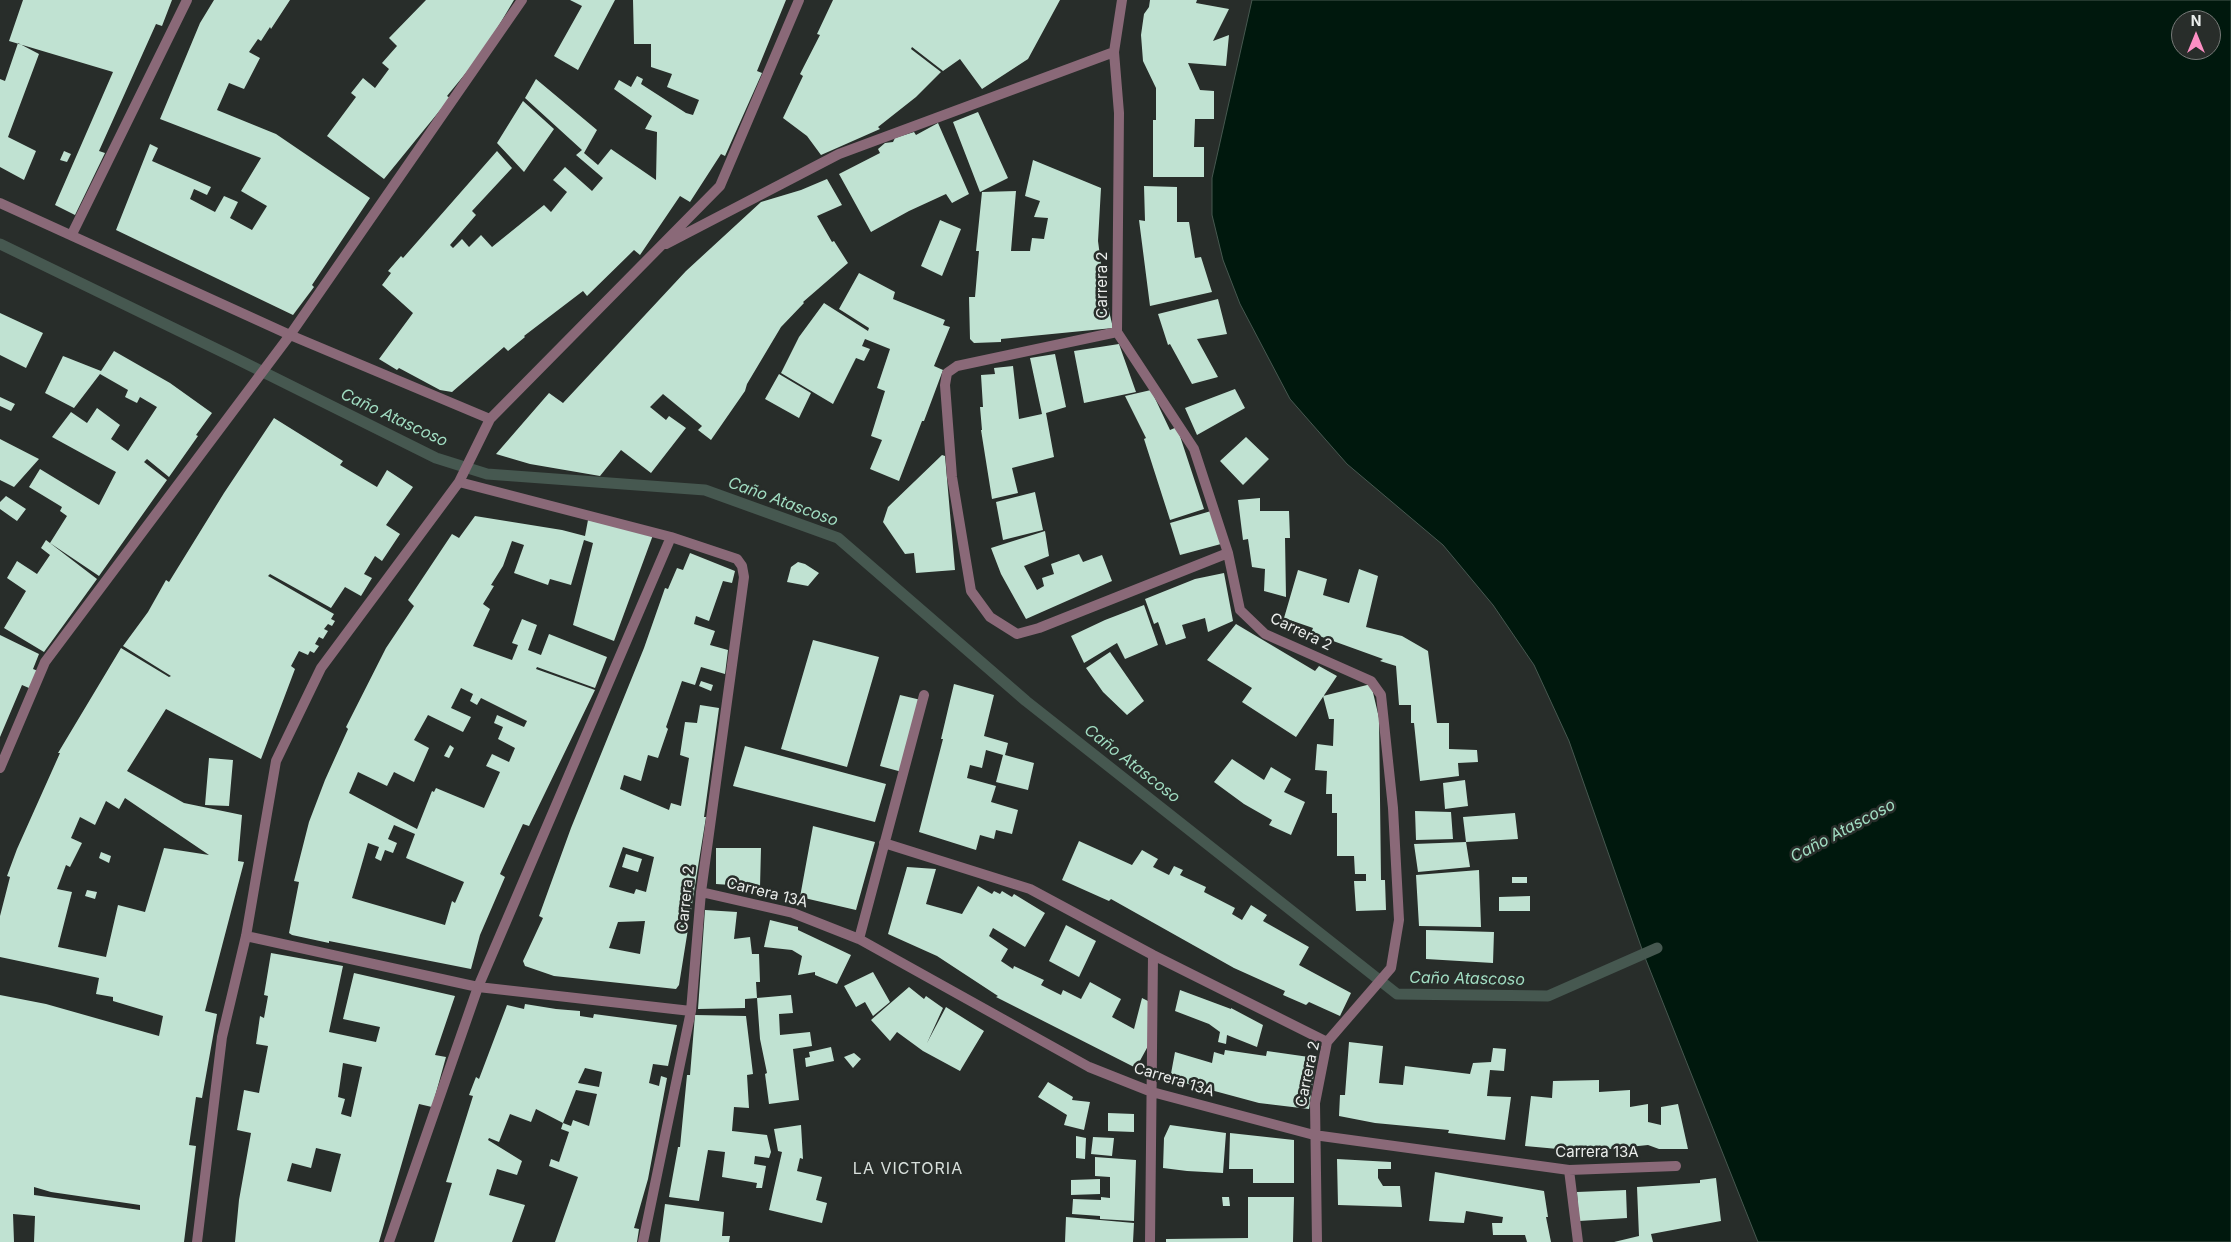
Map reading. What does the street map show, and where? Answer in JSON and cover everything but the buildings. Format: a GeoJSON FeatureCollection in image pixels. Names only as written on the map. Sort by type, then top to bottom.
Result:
{"type":"FeatureCollection","features":[{"type":"Feature","properties":{"kind":"street"},"geometry":{"type":"LineString","coordinates":[[72,234],[187,0]]}},
{"type":"Feature","properties":{"kind":"street"},"geometry":{"type":"LineString","coordinates":[[0,768],[45,662],[290,335],[522,0]]}},
{"type":"Feature","properties":{"kind":"street"},"geometry":{"type":"LineString","coordinates":[[197,1242],[222,1037],[246,936],[276,761],[321,668],[459,482],[490,420],[720,186],[799,0]]}},
{"type":"Feature","properties":{"kind":"street","name":"Carrera 2"},"geometry":{"type":"LineString","coordinates":[[1122,0],[1114,52],[1118,114],[1117,332],[1194,449],[1228,553],[1240,610],[1265,634],[1371,681],[1381,695],[1393,808],[1399,920],[1392,968],[1327,1042],[1315,1103],[1317,1242]]}},
{"type":"Feature","properties":{"kind":"street"},"geometry":{"type":"LineString","coordinates":[[656,249],[839,154],[1114,52]]}},
{"type":"Feature","properties":{"kind":"street"},"geometry":{"type":"LineString","coordinates":[[0,203],[72,234],[290,335],[490,420]]}},
{"type":"Feature","properties":{"kind":"street"},"geometry":{"type":"LineString","coordinates":[[1117,332],[956,366],[947,373],[945,385],[952,477],[971,592],[990,617],[1017,634],[1039,628],[1228,553]]}},
{"type":"Feature","properties":{"kind":"street"},"geometry":{"type":"LineString","coordinates":[[389,1242],[478,987],[671,537],[459,482]]}},
{"type":"Feature","properties":{"kind":"street","name":"Carrera 2"},"geometry":{"type":"LineString","coordinates":[[642,1242],[690,1011],[701,892],[744,577],[742,566],[737,559],[671,537]]}},
{"type":"Feature","properties":{"kind":"street"},"geometry":{"type":"LineString","coordinates":[[859,939],[924,695]]}},
{"type":"Feature","properties":{"kind":"street"},"geometry":{"type":"LineString","coordinates":[[884,842],[1030,889],[1153,955],[1327,1042]]}},
{"type":"Feature","properties":{"kind":"street","name":"Carrera 13A"},"geometry":{"type":"LineString","coordinates":[[701,892],[793,913],[859,939],[1089,1067],[1152,1092],[1314,1135],[1569,1170],[1676,1166]]}},
{"type":"Feature","properties":{"kind":"street"},"geometry":{"type":"LineString","coordinates":[[246,936],[478,987],[690,1011]]}},
{"type":"Feature","properties":{"kind":"street"},"geometry":{"type":"LineString","coordinates":[[1150,1242],[1153,955]]}},
{"type":"Feature","properties":{"kind":"street"},"geometry":{"type":"LineString","coordinates":[[1569,1170],[1578,1242]]}},
{"type":"Feature","properties":{"kind":"water"},"geometry":{"type":"Polygon","coordinates":[[[1252,0],[2231,0],[2231,1242],[1758,1242],[1644,955],[1569,741],[1534,665],[1493,605],[1443,545],[1347,464],[1290,399],[1240,304],[1223,260],[1212,215],[1212,178],[1252,0]]]}},
{"type":"Feature","properties":{"kind":"waterway","name":"Caño Atascoso"},"geometry":{"type":"LineString","coordinates":[[0,244],[436,458],[487,474],[705,490],[838,538],[1026,701],[1397,994],[1548,996],[1657,948]]}},
{"type":"Feature","properties":{"kind":"district","name":"LA VICTORIA"},"geometry":{"type":"Point","coordinates":[908,1169]}}]}
